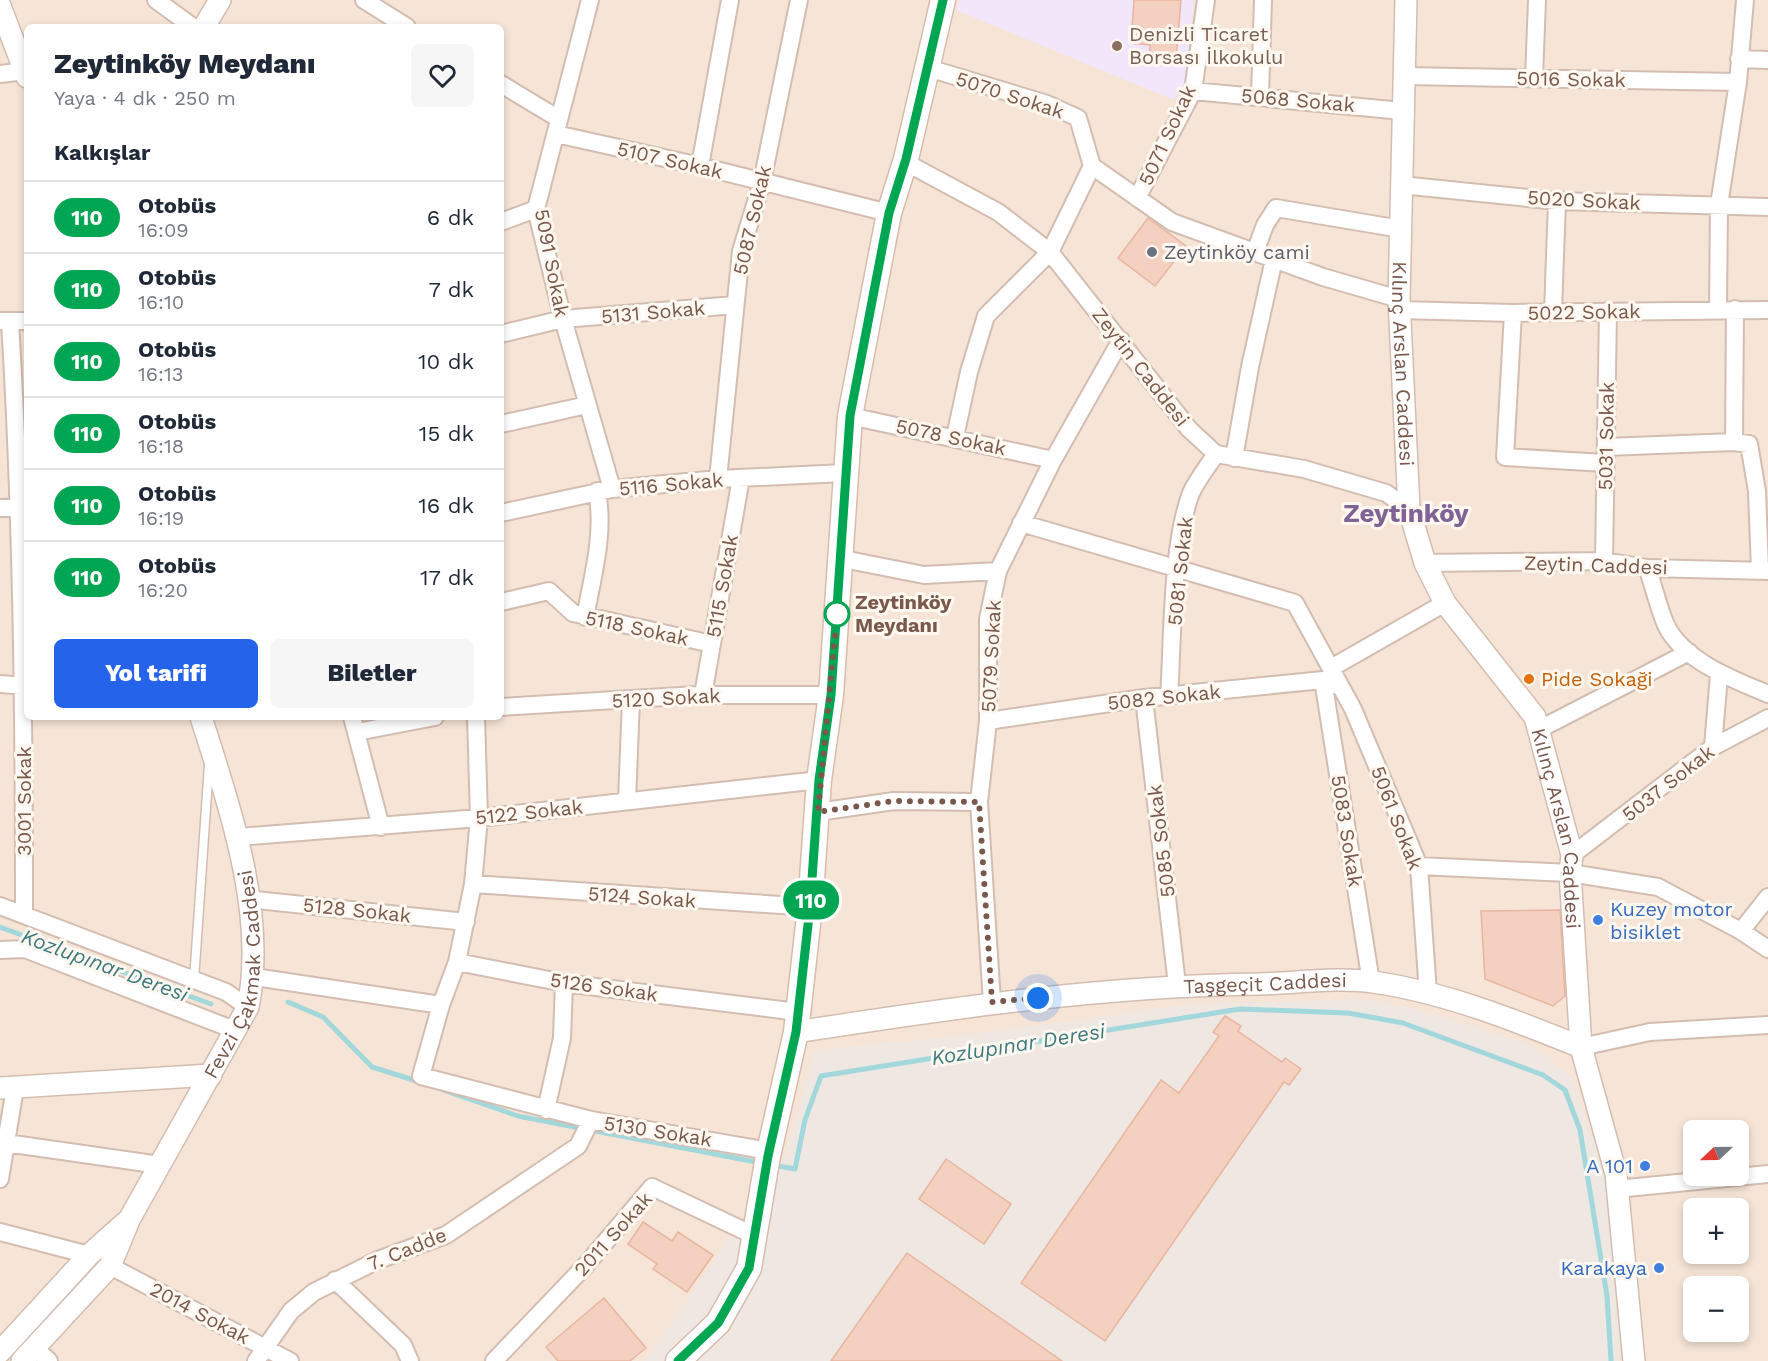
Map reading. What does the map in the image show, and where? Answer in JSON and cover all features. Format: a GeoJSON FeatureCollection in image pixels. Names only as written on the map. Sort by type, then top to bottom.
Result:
{"type":"FeatureCollection","features":[{"type":"Feature","properties":{"kind":"main road"},"geometry":{"type":"LineString","coordinates":[[678,1361],[718,1323],[749,1268],[797,1022],[810,907],[819,780],[831,695],[838,558],[850,416],[889,213],[905,162],[943,0]]}},
{"type":"Feature","properties":{"kind":"street"},"geometry":{"type":"LineString","coordinates":[[156,0],[189,24]]}},
{"type":"Feature","properties":{"kind":"street"},"geometry":{"type":"LineString","coordinates":[[206,24],[220,0]]}},
{"type":"Feature","properties":{"kind":"street","name":"5091 Sokak"},"geometry":{"type":"LineString","coordinates":[[585,617],[600,542],[605,490],[587,405],[562,319],[536,209],[590,0]]}},
{"type":"Feature","properties":{"kind":"street"},"geometry":{"type":"LineString","coordinates":[[700,166],[730,0]]}},
{"type":"Feature","properties":{"kind":"street","name":"5087 Sokak"},"geometry":{"type":"LineString","coordinates":[[717,479],[741,251],[762,182],[798,0]]}},
{"type":"Feature","properties":{"kind":"street","name":"5071 Sokak"},"geometry":{"type":"LineString","coordinates":[[1137,198],[1192,91],[1206,0]]}},
{"type":"Feature","properties":{"kind":"street"},"geometry":{"type":"LineString","coordinates":[[1260,96],[1263,0]]}},
{"type":"Feature","properties":{"kind":"street","name":"Kılınç Arslan Caddesi"},"geometry":{"type":"LineString","coordinates":[[1406,0],[1399,304],[1409,509],[1425,563],[1445,603],[1535,717],[1571,864],[1581,1047]]}},
{"type":"Feature","properties":{"kind":"street"},"geometry":{"type":"LineString","coordinates":[[1534,78],[1537,0]]}},
{"type":"Feature","properties":{"kind":"street"},"geometry":{"type":"LineString","coordinates":[[1718,308],[1719,205],[1738,82],[1745,0]]}},
{"type":"Feature","properties":{"kind":"street"},"geometry":{"type":"LineString","coordinates":[[375,3],[403,24]]}},
{"type":"Feature","properties":{"kind":"street"},"geometry":{"type":"LineString","coordinates":[[0,6],[24,69]]}},
{"type":"Feature","properties":{"kind":"street"},"geometry":{"type":"LineString","coordinates":[[1739,59],[1768,60]]}},
{"type":"Feature","properties":{"kind":"street","name":"5070 Sokak"},"geometry":{"type":"LineString","coordinates":[[928,68],[1047,104],[1078,118],[1092,166]]}},
{"type":"Feature","properties":{"kind":"street"},"geometry":{"type":"LineString","coordinates":[[0,74],[24,74]]}},
{"type":"Feature","properties":{"kind":"street","name":"5016 Sokak"},"geometry":{"type":"LineString","coordinates":[[1405,76],[1738,82]]}},
{"type":"Feature","properties":{"kind":"street","name":"5107 Sokak"},"geometry":{"type":"LineString","coordinates":[[504,86],[558,126],[700,166],[889,213]]}},
{"type":"Feature","properties":{"kind":"street","name":"5068 Sokak"},"geometry":{"type":"LineString","coordinates":[[1192,91],[1402,111]]}},
{"type":"Feature","properties":{"kind":"street","name":"Zeytin Caddesi"},"geometry":{"type":"LineString","coordinates":[[905,162],[998,212],[1050,252],[1189,429],[1216,454]]}},
{"type":"Feature","properties":{"kind":"street"},"geometry":{"type":"LineString","coordinates":[[956,437],[969,372],[986,316],[1050,252],[1092,166]]}},
{"type":"Feature","properties":{"kind":"street","name":"5022 Sokak"},"geometry":{"type":"LineString","coordinates":[[1092,166],[1172,222],[1399,304],[1513,313],[1718,308],[1768,310]]}},
{"type":"Feature","properties":{"kind":"street","name":"5020 Sokak"},"geometry":{"type":"LineString","coordinates":[[1401,185],[1557,201],[1768,207]]}},
{"type":"Feature","properties":{"kind":"street"},"geometry":{"type":"LineString","coordinates":[[1553,312],[1557,201]]}},
{"type":"Feature","properties":{"kind":"street"},"geometry":{"type":"LineString","coordinates":[[1256,252],[1265,225],[1276,208],[1401,229]]}},
{"type":"Feature","properties":{"kind":"street"},"geometry":{"type":"LineString","coordinates":[[504,221],[536,209]]}},
{"type":"Feature","properties":{"kind":"street"},"geometry":{"type":"LineString","coordinates":[[1234,458],[1250,367],[1274,259]]}},
{"type":"Feature","properties":{"kind":"street","name":"5131 Sokak"},"geometry":{"type":"LineString","coordinates":[[504,333],[562,319],[735,305]]}},
{"type":"Feature","properties":{"kind":"street"},"geometry":{"type":"LineString","coordinates":[[1734,441],[1735,309]]}},
{"type":"Feature","properties":{"kind":"street","name":"5031 Sokak"},"geometry":{"type":"LineString","coordinates":[[1604,561],[1608,311]]}},
{"type":"Feature","properties":{"kind":"street"},"geometry":{"type":"LineString","coordinates":[[1513,313],[1505,457],[1606,455],[1734,441],[1749,444],[1757,491],[1764,570]]}},
{"type":"Feature","properties":{"kind":"street","name":"3001 Sokak"},"geometry":{"type":"LineString","coordinates":[[12,321],[16,426],[14,507],[24,656]]}},
{"type":"Feature","properties":{"kind":"street","name":"5079 Sokak"},"geometry":{"type":"LineString","coordinates":[[992,1002],[979,802],[988,720],[988,619],[998,571],[1053,460],[1121,340]]}},
{"type":"Feature","properties":{"kind":"street"},"geometry":{"type":"LineString","coordinates":[[504,423],[587,405]]}},
{"type":"Feature","properties":{"kind":"street","name":"5078 Sokak"},"geometry":{"type":"LineString","coordinates":[[850,416],[956,437],[1053,460]]}},
{"type":"Feature","properties":{"kind":"street"},"geometry":{"type":"LineString","coordinates":[[1216,454],[1304,469],[1386,493],[1409,509]]}},
{"type":"Feature","properties":{"kind":"street","name":"5081 Sokak"},"geometry":{"type":"LineString","coordinates":[[1169,697],[1177,567],[1184,516],[1192,491],[1216,454]]}},
{"type":"Feature","properties":{"kind":"street","name":"5116 Sokak"},"geometry":{"type":"LineString","coordinates":[[504,512],[605,490],[717,479],[844,473]]}},
{"type":"Feature","properties":{"kind":"street","name":"5115 Sokak"},"geometry":{"type":"LineString","coordinates":[[703,695],[741,478]]}},
{"type":"Feature","properties":{"kind":"street"},"geometry":{"type":"LineString","coordinates":[[1021,523],[1295,603],[1327,674],[1445,603]]}},
{"type":"Feature","properties":{"kind":"street"},"geometry":{"type":"LineString","coordinates":[[838,558],[924,575],[998,571]]}},
{"type":"Feature","properties":{"kind":"street","name":"Zeytin Caddesi"},"geometry":{"type":"LineString","coordinates":[[1425,563],[1604,561],[1647,568],[1764,570]]}},
{"type":"Feature","properties":{"kind":"street"},"geometry":{"type":"LineString","coordinates":[[1647,568],[1667,627],[1689,652],[1719,675],[1768,694]]}},
{"type":"Feature","properties":{"kind":"street","name":"5118 Sokak"},"geometry":{"type":"LineString","coordinates":[[504,601],[549,591],[573,614],[712,644]]}},
{"type":"Feature","properties":{"kind":"street"},"geometry":{"type":"LineString","coordinates":[[1538,730],[1689,652]]}},
{"type":"Feature","properties":{"kind":"street","name":"5082 Sokak"},"geometry":{"type":"LineString","coordinates":[[988,720],[1327,674],[1341,687]]}},
{"type":"Feature","properties":{"kind":"street","name":"5083 Sokak"},"geometry":{"type":"LineString","coordinates":[[1327,674],[1371,982]]}},
{"type":"Feature","properties":{"kind":"street"},"geometry":{"type":"LineString","coordinates":[[1713,747],[1719,675]]}},
{"type":"Feature","properties":{"kind":"street"},"geometry":{"type":"LineString","coordinates":[[0,684],[24,686]]}},
{"type":"Feature","properties":{"kind":"street","name":"5061 Sokak"},"geometry":{"type":"LineString","coordinates":[[1341,687],[1353,710],[1419,866],[1428,993]]}},
{"type":"Feature","properties":{"kind":"street","name":"5120 Sokak"},"geometry":{"type":"LineString","coordinates":[[504,707],[703,695],[831,695]]}},
{"type":"Feature","properties":{"kind":"street","name":"5085 Sokak"},"geometry":{"type":"LineString","coordinates":[[1144,698],[1177,985]]}},
{"type":"Feature","properties":{"kind":"street"},"geometry":{"type":"LineString","coordinates":[[627,801],[631,699]]}},
{"type":"Feature","properties":{"kind":"street","name":"5037 Sokak"},"geometry":{"type":"LineString","coordinates":[[1571,864],[1713,747],[1768,718]]}},
{"type":"Feature","properties":{"kind":"street","name":"3001 Sokak"},"geometry":{"type":"LineString","coordinates":[[24,915],[26,720]]}},
{"type":"Feature","properties":{"kind":"street","name":"Fevzi Çakmak Caddesi"},"geometry":{"type":"LineString","coordinates":[[130,1218],[237,1031],[248,1007],[254,977],[247,899],[238,837],[202,720]]}},
{"type":"Feature","properties":{"kind":"street"},"geometry":{"type":"LineString","coordinates":[[381,827],[354,725],[405,720]]}},
{"type":"Feature","properties":{"kind":"street"},"geometry":{"type":"LineString","coordinates":[[254,977],[441,1005],[457,962],[473,884],[479,818],[476,720]]}},
{"type":"Feature","properties":{"kind":"street","name":"5122 Sokak"},"geometry":{"type":"LineString","coordinates":[[238,837],[479,818],[819,780]]}},
{"type":"Feature","properties":{"kind":"street"},"geometry":{"type":"LineString","coordinates":[[818,812],[894,801],[979,802]]}},
{"type":"Feature","properties":{"kind":"street"},"geometry":{"type":"LineString","coordinates":[[1419,866],[1571,864],[1658,887],[1741,931],[1768,949]]}},
{"type":"Feature","properties":{"kind":"street","name":"5124 Sokak"},"geometry":{"type":"LineString","coordinates":[[473,884],[810,907]]}},
{"type":"Feature","properties":{"kind":"street"},"geometry":{"type":"LineString","coordinates":[[1741,931],[1768,897]]}},
{"type":"Feature","properties":{"kind":"street","name":"5128 Sokak"},"geometry":{"type":"LineString","coordinates":[[247,899],[466,922]]}},
{"type":"Feature","properties":{"kind":"street"},"geometry":{"type":"LineString","coordinates":[[0,906],[226,992],[248,1007]]}},
{"type":"Feature","properties":{"kind":"street"},"geometry":{"type":"LineString","coordinates":[[0,950],[26,949],[237,1031]]}},
{"type":"Feature","properties":{"kind":"street","name":"5126 Sokak"},"geometry":{"type":"LineString","coordinates":[[457,962],[564,983],[797,1022]]}},
{"type":"Feature","properties":{"kind":"street","name":"Taşgeçit Caddesi"},"geometry":{"type":"LineString","coordinates":[[797,1022],[1177,985],[1371,982],[1428,993],[1533,1028],[1581,1047]]}},
{"type":"Feature","properties":{"kind":"street"},"geometry":{"type":"LineString","coordinates":[[546,1110],[562,1038],[564,983]]}},
{"type":"Feature","properties":{"kind":"street","name":"5130 Sokak"},"geometry":{"type":"LineString","coordinates":[[441,1005],[421,1076],[589,1123],[768,1162]]}},
{"type":"Feature","properties":{"kind":"street"},"geometry":{"type":"LineString","coordinates":[[1634,1361],[1617,1189],[1581,1047],[1650,1032],[1768,1025]]}},
{"type":"Feature","properties":{"kind":"street"},"geometry":{"type":"LineString","coordinates":[[0,1179],[6,1143],[7,1088],[211,1075]]}},
{"type":"Feature","properties":{"kind":"street","name":"7. Cadde"},"geometry":{"type":"LineString","coordinates":[[261,1354],[291,1311],[335,1280],[378,1260],[446,1235],[578,1146],[589,1123]]}},
{"type":"Feature","properties":{"kind":"street"},"geometry":{"type":"LineString","coordinates":[[6,1143],[160,1165]]}},
{"type":"Feature","properties":{"kind":"street"},"geometry":{"type":"LineString","coordinates":[[1617,1189],[1768,1174]]}},
{"type":"Feature","properties":{"kind":"street","name":"2011 Sokak"},"geometry":{"type":"LineString","coordinates":[[494,1361],[585,1266],[652,1187],[755,1236]]}},
{"type":"Feature","properties":{"kind":"street"},"geometry":{"type":"LineString","coordinates":[[0,1352],[89,1255],[130,1218]]}},
{"type":"Feature","properties":{"kind":"street"},"geometry":{"type":"LineString","coordinates":[[35,1356],[110,1266],[130,1218]]}},
{"type":"Feature","properties":{"kind":"street"},"geometry":{"type":"LineString","coordinates":[[0,1232],[89,1255]]}},
{"type":"Feature","properties":{"kind":"street","name":"2014 Sokak"},"geometry":{"type":"LineString","coordinates":[[110,1266],[261,1354],[290,1361]]}},
{"type":"Feature","properties":{"kind":"street"},"geometry":{"type":"LineString","coordinates":[[335,1280],[403,1345],[410,1361]]}},
{"type":"Feature","properties":{"kind":"lane"},"geometry":{"type":"LineString","coordinates":[[194,980],[210,746]]}},
{"type":"Feature","properties":{"kind":"shaded area"},"geometry":{"type":"Polygon","coordinates":[[[0,0],[1768,0],[1768,1361],[0,1361],[0,0]]]}},
{"type":"Feature","properties":{"kind":"shaded area","name":"Denizli Ticaret Borsası İlkokulu"},"geometry":{"type":"Polygon","coordinates":[[[959,0],[1194,0],[1185,82],[1174,100],[956,10],[959,0]]]}},
{"type":"Feature","properties":{"kind":"shaded area"},"geometry":{"type":"Polygon","coordinates":[[[1362,999],[1420,1010],[1534,1047],[1572,1077],[1604,1173],[1616,1250],[1620,1361],[645,1361],[785,1158],[815,1050],[977,1034],[1192,1004],[1362,999]]]}},
{"type":"Feature","properties":{"kind":"building"},"geometry":{"type":"Polygon","coordinates":[[[1134,0],[1181,0],[1176,59],[1149,57],[1150,45],[1131,43],[1134,0]]]}},
{"type":"Feature","properties":{"kind":"building","name":"Zeytinköy cami"},"geometry":{"type":"Polygon","coordinates":[[[1148,218],[1186,246],[1155,286],[1118,258],[1148,218]]]}},
{"type":"Feature","properties":{"kind":"building"},"geometry":{"type":"Polygon","coordinates":[[[1560,910],[1565,996],[1553,1006],[1485,979],[1481,911],[1560,910]]]}},
{"type":"Feature","properties":{"kind":"building"},"geometry":{"type":"Polygon","coordinates":[[[1225,1016],[1241,1026],[1238,1031],[1282,1062],[1285,1058],[1301,1069],[1289,1085],[1284,1082],[1105,1341],[1021,1283],[1161,1080],[1179,1093],[1219,1036],[1213,1032],[1225,1016]]]}},
{"type":"Feature","properties":{"kind":"building"},"geometry":{"type":"Polygon","coordinates":[[[946,1159],[1011,1204],[984,1244],[919,1199],[946,1159]]]}},
{"type":"Feature","properties":{"kind":"building"},"geometry":{"type":"Polygon","coordinates":[[[643,1222],[672,1241],[678,1232],[713,1255],[687,1292],[653,1269],[657,1264],[628,1244],[643,1222]]]}},
{"type":"Feature","properties":{"kind":"building"},"geometry":{"type":"Polygon","coordinates":[[[907,1253],[1062,1361],[831,1361],[907,1253]]]}},
{"type":"Feature","properties":{"kind":"building"},"geometry":{"type":"Polygon","coordinates":[[[604,1298],[646,1348],[630,1361],[558,1361],[546,1347],[604,1298]]]}},
{"type":"Feature","properties":{"kind":"waterway","name":"Kozlupınar Deresi"},"geometry":{"type":"LineString","coordinates":[[0,927],[211,1004]]}},
{"type":"Feature","properties":{"kind":"waterway","name":"Kozlupınar Deresi"},"geometry":{"type":"LineString","coordinates":[[288,1002],[323,1017],[372,1067],[420,1082]]}},
{"type":"Feature","properties":{"kind":"waterway","name":"Kozlupınar Deresi"},"geometry":{"type":"LineString","coordinates":[[773,1165],[795,1169],[805,1120],[821,1076],[1240,1009],[1348,1013],[1403,1023],[1543,1075],[1565,1090],[1580,1130],[1607,1296],[1611,1361]]}},
{"type":"Feature","properties":{"kind":"waterway","name":"Kozlupınar Deresi"},"geometry":{"type":"LineString","coordinates":[[443,1090],[518,1116],[761,1163]]}},
{"type":"Feature","properties":{"kind":"bus line","name":"110"},"geometry":{"type":"LineString","coordinates":[[678,1361],[718,1323],[749,1268],[768,1156],[796,1032],[810,907],[819,780],[831,695],[844,473],[850,416],[889,213],[906,159],[943,0]]}},
{"type":"Feature","properties":{"kind":"place","name":"Denizli Ticaret Borsası İlkokulu"},"geometry":{"type":"Point","coordinates":[1117,46]}},
{"type":"Feature","properties":{"kind":"place","name":"Zeytinköy cami"},"geometry":{"type":"Point","coordinates":[1152,252]}},
{"type":"Feature","properties":{"kind":"place","name":"Zeytinköy Meydanı"},"geometry":{"type":"Point","coordinates":[837,614]}},
{"type":"Feature","properties":{"kind":"place","name":"Pide Sokaği"},"geometry":{"type":"Point","coordinates":[1529,679]}},
{"type":"Feature","properties":{"kind":"place","name":"Kuzey motor bisiklet"},"geometry":{"type":"Point","coordinates":[1598,920]}},
{"type":"Feature","properties":{"kind":"place","name":"A 101"},"geometry":{"type":"Point","coordinates":[1645,1166]}},
{"type":"Feature","properties":{"kind":"place","name":"Karakaya"},"geometry":{"type":"Point","coordinates":[1659,1268]}},
{"type":"Feature","properties":{"kind":"district","name":"Zeytinköy"},"geometry":{"type":"Point","coordinates":[1406,513]}},
{"type":"Feature","properties":{"kind":"route"},"geometry":{"type":"LineString","coordinates":[[837,614],[831,695],[819,780],[818,812],[894,801],[979,802],[992,1002],[1038,998]]}}]}
